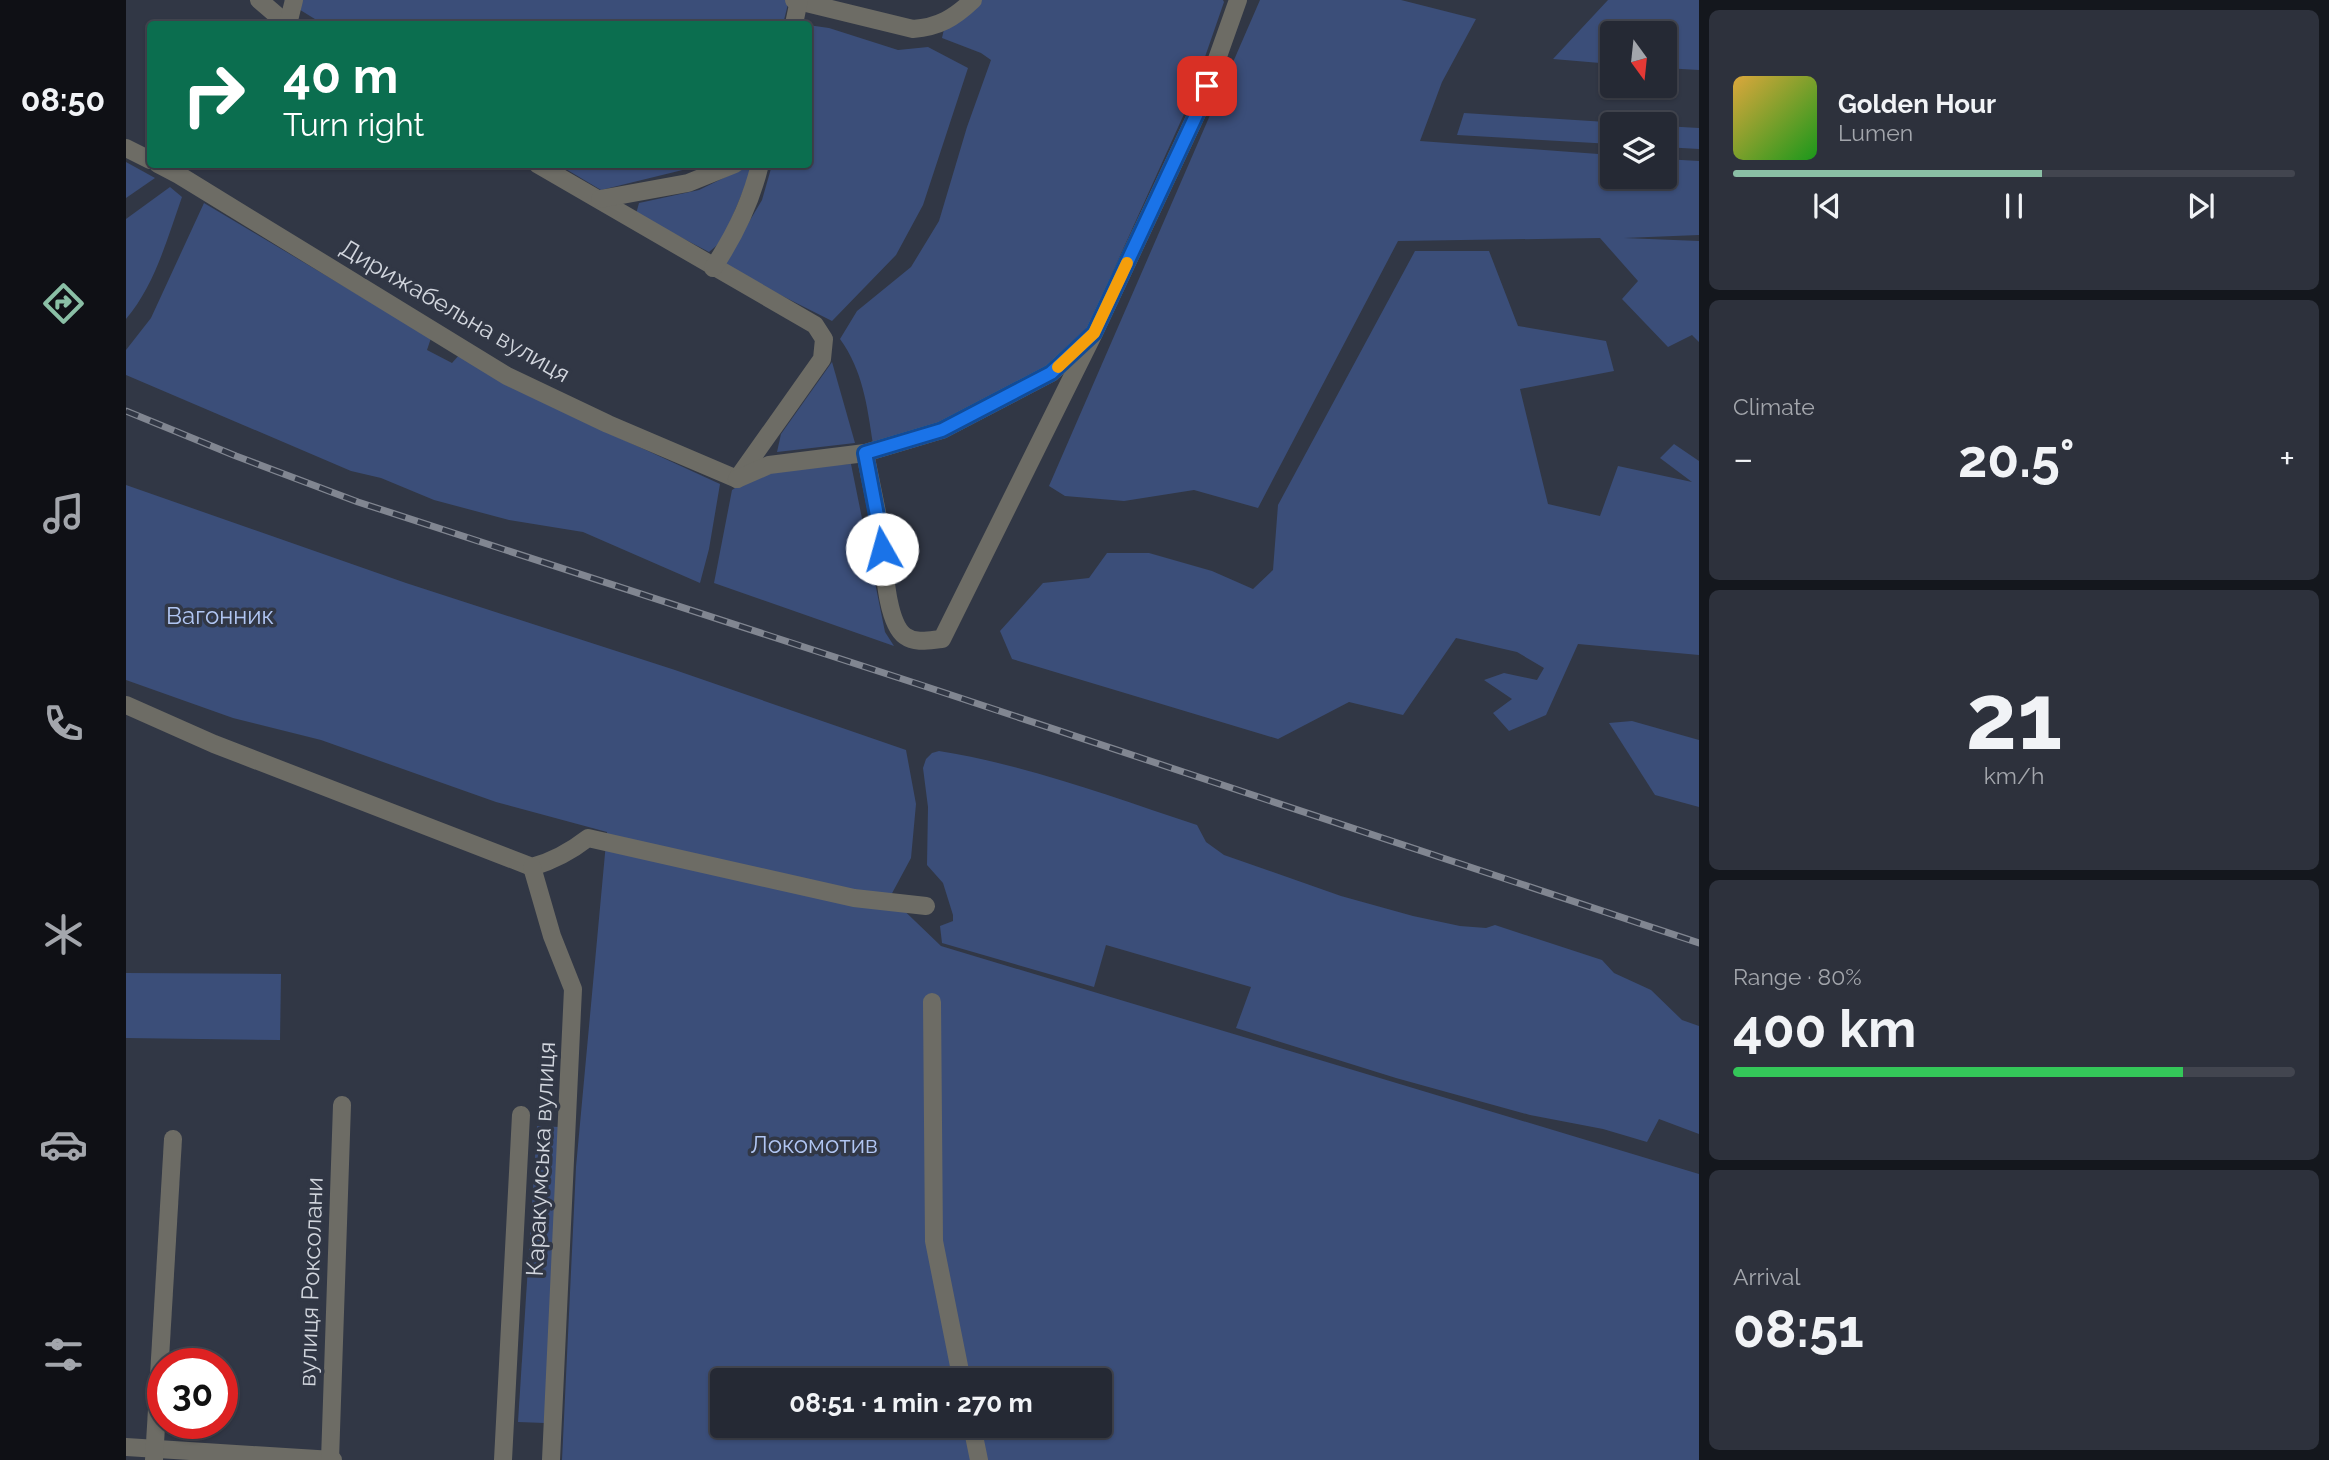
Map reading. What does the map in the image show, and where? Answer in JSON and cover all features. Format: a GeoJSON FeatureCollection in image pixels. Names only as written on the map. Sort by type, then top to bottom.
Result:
{"type":"FeatureCollection","features":[{"type":"Feature","properties":{"kind":"street"},"geometry":{"type":"LineString","coordinates":[[259,0],[284,21]]}},
{"type":"Feature","properties":{"kind":"street"},"geometry":{"type":"LineString","coordinates":[[289,21],[295,0]]}},
{"type":"Feature","properties":{"kind":"street"},"geometry":{"type":"LineString","coordinates":[[794,21],[797,1],[913,29],[933,27],[956,16],[973,0]]}},
{"type":"Feature","properties":{"kind":"street"},"geometry":{"type":"LineString","coordinates":[[865,453],[894,621],[904,636],[918,642],[942,639],[1094,333],[1200,107],[1238,0]]}},
{"type":"Feature","properties":{"kind":"street"},"geometry":{"type":"LineString","coordinates":[[126,148],[147,158]]}},
{"type":"Feature","properties":{"kind":"street"},"geometry":{"type":"LineString","coordinates":[[544,168],[815,325],[824,339],[822,359],[737,479]]}},
{"type":"Feature","properties":{"kind":"street"},"geometry":{"type":"LineString","coordinates":[[600,199],[688,183],[724,168]]}},
{"type":"Feature","properties":{"kind":"street"},"geometry":{"type":"LineString","coordinates":[[713,268],[742,220],[754,191],[759,168]]}},
{"type":"Feature","properties":{"kind":"street","name":"Дирижабельна вулиця"},"geometry":{"type":"LineString","coordinates":[[182,170],[507,376],[608,424],[737,479]]}},
{"type":"Feature","properties":{"kind":"street"},"geometry":{"type":"LineString","coordinates":[[737,479],[769,465],[865,453],[942,430],[1051,373],[1094,333]]}},
{"type":"Feature","properties":{"kind":"street"},"geometry":{"type":"LineString","coordinates":[[126,705],[214,744],[532,867],[551,862],[588,838],[854,898],[926,906]]}},
{"type":"Feature","properties":{"kind":"street","name":"Каракумська вулиця"},"geometry":{"type":"LineString","coordinates":[[532,867],[551,936],[573,989],[551,1460]]}},
{"type":"Feature","properties":{"kind":"street"},"geometry":{"type":"LineString","coordinates":[[932,1002],[934,1241],[959,1368]]}},
{"type":"Feature","properties":{"kind":"street","name":"вулиця Роксолани"},"geometry":{"type":"LineString","coordinates":[[331,1460],[342,1105]]}},
{"type":"Feature","properties":{"kind":"street","name":"Каракумська вулиця"},"geometry":{"type":"LineString","coordinates":[[503,1460],[521,1115]]}},
{"type":"Feature","properties":{"kind":"street"},"geometry":{"type":"LineString","coordinates":[[155,1455],[173,1139]]}},
{"type":"Feature","properties":{"kind":"street"},"geometry":{"type":"LineString","coordinates":[[974,1438],[979,1460]]}},
{"type":"Feature","properties":{"kind":"street"},"geometry":{"type":"LineString","coordinates":[[126,1447],[155,1455],[331,1460]]}},
{"type":"Feature","properties":{"kind":"green space"},"geometry":{"type":"Polygon","coordinates":[[[284,0],[789,0],[784,21],[318,21],[284,0]]]}},
{"type":"Feature","properties":{"kind":"green space"},"geometry":{"type":"Polygon","coordinates":[[[980,0],[1224,2],[1189,103],[1087,329],[1049,365],[937,424],[873,444],[859,376],[840,339],[857,311],[911,267],[939,221],[967,127],[991,60],[981,53],[942,38],[944,29],[980,0]]]}},
{"type":"Feature","properties":{"kind":"green space"},"geometry":{"type":"Polygon","coordinates":[[[1260,0],[1401,0],[1476,19],[1442,82],[1420,141],[1600,154],[1600,189],[1677,189],[1677,160],[1699,161],[1699,235],[1624,238],[1699,241],[1699,342],[1692,335],[1668,347],[1622,299],[1638,281],[1600,238],[1398,241],[1258,508],[1194,490],[1124,501],[1065,496],[1049,486],[1260,0]]]}},
{"type":"Feature","properties":{"kind":"green space"},"geometry":{"type":"Polygon","coordinates":[[[1608,0],[1699,0],[1699,70],[1677,69],[1677,21],[1600,21],[1600,63],[1553,59],[1608,0]]]}},
{"type":"Feature","properties":{"kind":"green space"},"geometry":{"type":"Polygon","coordinates":[[[812,26],[829,28],[898,50],[928,47],[968,68],[923,205],[896,255],[832,321],[723,266],[762,200],[771,168],[812,168],[812,26]]]}},
{"type":"Feature","properties":{"kind":"green space"},"geometry":{"type":"Polygon","coordinates":[[[1464,113],[1600,122],[1600,143],[1457,135],[1464,113]]]}},
{"type":"Feature","properties":{"kind":"green space"},"geometry":{"type":"Polygon","coordinates":[[[1677,127],[1699,128],[1699,149],[1677,148],[1677,127]]]}},
{"type":"Feature","properties":{"kind":"green space"},"geometry":{"type":"Polygon","coordinates":[[[126,162],[155,178],[126,198],[126,162]]]}},
{"type":"Feature","properties":{"kind":"green space"},"geometry":{"type":"Polygon","coordinates":[[[564,168],[691,168],[601,190],[564,168]]]}},
{"type":"Feature","properties":{"kind":"green space"},"geometry":{"type":"Polygon","coordinates":[[[744,168],[753,168],[722,241],[709,252],[636,214],[639,203],[699,190],[744,168]]]}},
{"type":"Feature","properties":{"kind":"green space"},"geometry":{"type":"Polygon","coordinates":[[[170,187],[182,197],[153,277],[126,319],[126,219],[170,187]]]}},
{"type":"Feature","properties":{"kind":"green space"},"geometry":{"type":"Polygon","coordinates":[[[204,203],[431,338],[427,350],[452,363],[460,354],[611,434],[720,484],[700,583],[583,532],[509,520],[434,500],[381,478],[351,471],[126,375],[126,350],[151,318],[204,203]]]}},
{"type":"Feature","properties":{"kind":"green space"},"geometry":{"type":"Polygon","coordinates":[[[1415,251],[1489,251],[1518,326],[1606,341],[1614,371],[1520,389],[1548,504],[1600,516],[1618,466],[1692,482],[1660,458],[1674,444],[1699,461],[1699,655],[1578,644],[1546,715],[1509,731],[1493,713],[1512,699],[1484,680],[1504,673],[1537,680],[1544,668],[1517,652],[1456,638],[1403,715],[1349,702],[1278,739],[1012,659],[1000,631],[1043,583],[1089,578],[1107,553],[1149,553],[1212,571],[1253,589],[1273,570],[1278,505],[1415,251]]]}},
{"type":"Feature","properties":{"kind":"green space"},"geometry":{"type":"Polygon","coordinates":[[[832,362],[855,443],[777,452],[781,434],[832,362]]]}},
{"type":"Feature","properties":{"kind":"green space"},"geometry":{"type":"Polygon","coordinates":[[[851,464],[885,632],[894,646],[714,583],[732,490],[745,482],[774,472],[851,464]]]}},
{"type":"Feature","properties":{"kind":"green space","name":"Локомотив"},"geometry":{"type":"Polygon","coordinates":[[[126,485],[406,583],[675,670],[906,750],[916,804],[911,858],[890,897],[941,946],[1699,1174],[1699,1460],[562,1460],[576,1167],[607,832],[496,802],[321,740],[233,718],[126,680],[126,485]]]}},
{"type":"Feature","properties":{"kind":"green space"},"geometry":{"type":"Polygon","coordinates":[[[1632,721],[1699,740],[1699,807],[1655,795],[1609,723],[1632,721]]]}},
{"type":"Feature","properties":{"kind":"green space"},"geometry":{"type":"Polygon","coordinates":[[[939,751],[1037,773],[1197,825],[1206,842],[1224,855],[1341,896],[1460,926],[1486,928],[1495,925],[1602,960],[1614,973],[1651,990],[1682,1020],[1699,1026],[1699,1134],[1659,1119],[1647,1142],[1603,1129],[1530,1115],[1396,1078],[1236,1028],[1251,987],[1106,945],[1094,987],[942,943],[940,926],[953,921],[953,915],[943,883],[927,865],[928,807],[923,768],[926,759],[939,751]]]}},
{"type":"Feature","properties":{"kind":"green space"},"geometry":{"type":"Polygon","coordinates":[[[126,973],[281,974],[280,1040],[126,1038],[126,973]]]}},
{"type":"Feature","properties":{"kind":"green space"},"geometry":{"type":"Polygon","coordinates":[[[537,1126],[560,1127],[545,1423],[518,1422],[537,1126]]]}},
{"type":"Feature","properties":{"kind":"railway"},"geometry":{"type":"LineString","coordinates":[[126,411],[358,502],[1699,943]]}},
{"type":"Feature","properties":{"kind":"slow traffic"},"geometry":{"type":"LineString","coordinates":[[1058,367],[1094,333],[1127,263]]}},
{"type":"Feature","properties":{"kind":"route"},"geometry":{"type":"LineString","coordinates":[[882,549],[865,453],[942,430],[1051,373],[1094,333],[1200,107],[1207,86]]}},
{"type":"Feature","properties":{"kind":"park label","name":"Вагонник"},"geometry":{"type":"Point","coordinates":[220,616]}}]}
